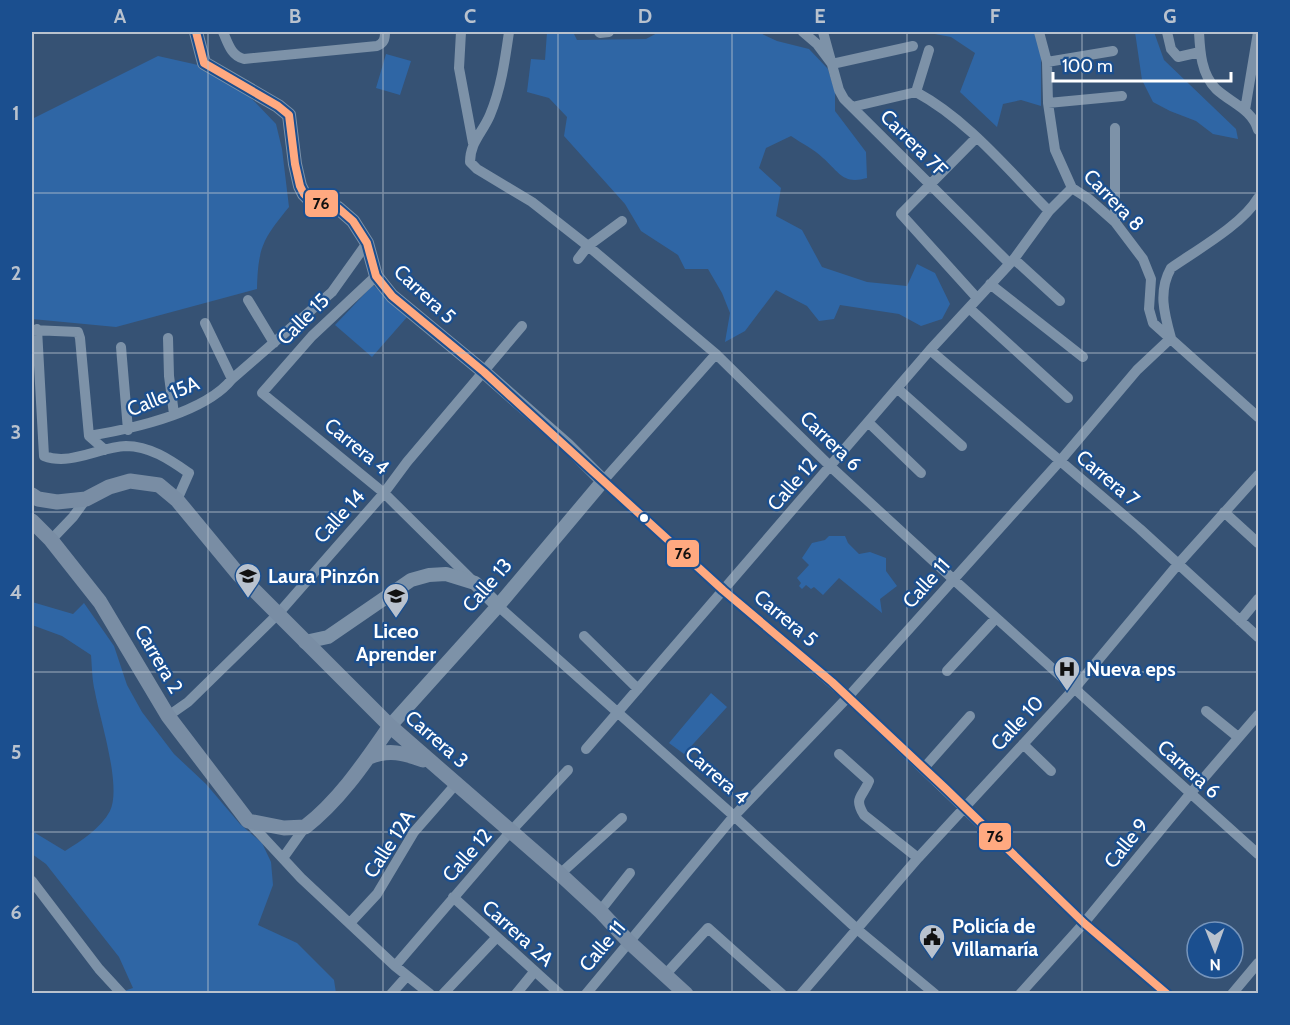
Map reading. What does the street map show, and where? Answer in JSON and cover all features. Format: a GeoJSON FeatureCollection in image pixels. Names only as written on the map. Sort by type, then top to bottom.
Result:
{"type":"FeatureCollection","features":[{"type":"Feature","properties":{"kind":"main road"},"geometry":{"type":"LineString","coordinates":[[32,495],[38,500],[57,502],[86,499],[109,487],[130,481],[159,486],[177,500]]}},
{"type":"Feature","properties":{"kind":"main road","name":"Carrera 3"},"geometry":{"type":"LineString","coordinates":[[177,500],[239,575],[390,726],[560,874],[629,942],[686,993]]}},
{"type":"Feature","properties":{"kind":"main road","name":"Carrera 2"},"geometry":{"type":"LineString","coordinates":[[32,521],[51,540],[100,602],[168,716],[248,821]]}},
{"type":"Feature","properties":{"kind":"main road","name":"Calle 13"},"geometry":{"type":"LineString","coordinates":[[305,827],[331,805],[390,726]]}},
{"type":"Feature","properties":{"kind":"main road"},"geometry":{"type":"LineString","coordinates":[[369,757],[393,751],[405,753],[433,764]]}},
{"type":"Feature","properties":{"kind":"main road"},"geometry":{"type":"LineString","coordinates":[[248,821],[284,828],[305,827]]}},
{"type":"Feature","properties":{"kind":"street"},"geometry":{"type":"LineString","coordinates":[[196,32],[204,63],[278,106],[289,115],[295,164],[304,194],[311,201],[338,208],[352,221],[367,243],[376,276]]}},
{"type":"Feature","properties":{"kind":"street"},"geometry":{"type":"LineString","coordinates":[[223,32],[233,53],[238,58],[244,59],[378,46],[383,43],[385,32]]}},
{"type":"Feature","properties":{"kind":"street"},"geometry":{"type":"LineString","coordinates":[[460,32],[459,68],[473,143]]}},
{"type":"Feature","properties":{"kind":"street"},"geometry":{"type":"LineString","coordinates":[[473,143],[490,116],[502,74],[509,32]]}},
{"type":"Feature","properties":{"kind":"street"},"geometry":{"type":"LineString","coordinates":[[803,32],[817,44],[832,64],[913,46]]}},
{"type":"Feature","properties":{"kind":"street","name":"Carrera 7F"},"geometry":{"type":"LineString","coordinates":[[823,32],[839,90],[844,99],[1011,261],[1060,302]]}},
{"type":"Feature","properties":{"kind":"street","name":"Carrera 8"},"geometry":{"type":"LineString","coordinates":[[1039,32],[1047,62],[1048,103],[1055,150],[1072,188],[1089,199],[1115,222],[1130,240],[1151,279],[1150,317],[1153,323],[1258,417]]}},
{"type":"Feature","properties":{"kind":"street"},"geometry":{"type":"LineString","coordinates":[[1167,32],[1171,49],[1178,57],[1200,52]]}},
{"type":"Feature","properties":{"kind":"street"},"geometry":{"type":"LineString","coordinates":[[1198,32],[1204,69],[1215,88],[1245,110],[1256,122],[1258,130]]}},
{"type":"Feature","properties":{"kind":"street"},"geometry":{"type":"LineString","coordinates":[[1245,110],[1258,32]]}},
{"type":"Feature","properties":{"kind":"street"},"geometry":{"type":"LineString","coordinates":[[916,92],[929,50]]}},
{"type":"Feature","properties":{"kind":"street"},"geometry":{"type":"LineString","coordinates":[[1047,62],[1113,51]]}},
{"type":"Feature","properties":{"kind":"street"},"geometry":{"type":"LineString","coordinates":[[852,107],[916,92],[937,103],[976,138],[1049,211]]}},
{"type":"Feature","properties":{"kind":"street"},"geometry":{"type":"LineString","coordinates":[[1048,103],[1122,96]]}},
{"type":"Feature","properties":{"kind":"street"},"geometry":{"type":"LineString","coordinates":[[1115,128],[1115,222]]}},
{"type":"Feature","properties":{"kind":"street"},"geometry":{"type":"LineString","coordinates":[[976,138],[901,214],[977,298]]}},
{"type":"Feature","properties":{"kind":"street","name":"Carrera 6"},"geometry":{"type":"LineString","coordinates":[[473,143],[470,162],[477,169],[532,202],[716,354],[831,467],[1258,854]]}},
{"type":"Feature","properties":{"kind":"street","name":"Calle 12"},"geometry":{"type":"LineString","coordinates":[[586,749],[930,350],[1011,261],[1049,211],[1072,188]]}},
{"type":"Feature","properties":{"kind":"street"},"geometry":{"type":"LineString","coordinates":[[1171,338],[1164,315],[1162,295],[1165,279],[1171,268],[1243,218],[1258,198]]}},
{"type":"Feature","properties":{"kind":"street"},"geometry":{"type":"LineString","coordinates":[[578,259],[588,246],[622,221]]}},
{"type":"Feature","properties":{"kind":"street","name":"Calle 15A"},"geometry":{"type":"LineString","coordinates":[[89,436],[128,430],[174,414],[208,399],[225,388],[232,379],[333,292],[367,243]]}},
{"type":"Feature","properties":{"kind":"street","name":"Carrera 5"},"geometry":{"type":"LineString","coordinates":[[376,276],[392,297],[484,372],[567,445],[603,481],[723,590],[848,697],[1084,923],[1167,993]]}},
{"type":"Feature","properties":{"kind":"street","name":"Calle 15"},"geometry":{"type":"LineString","coordinates":[[261,393],[312,336],[376,276]]}},
{"type":"Feature","properties":{"kind":"street"},"geometry":{"type":"LineString","coordinates":[[990,284],[1083,357]]}},
{"type":"Feature","properties":{"kind":"street"},"geometry":{"type":"LineString","coordinates":[[248,300],[274,343]]}},
{"type":"Feature","properties":{"kind":"street"},"geometry":{"type":"LineString","coordinates":[[969,308],[1068,398]]}},
{"type":"Feature","properties":{"kind":"street"},"geometry":{"type":"LineString","coordinates":[[205,323],[232,379]]}},
{"type":"Feature","properties":{"kind":"street","name":"Calle 14"},"geometry":{"type":"LineString","coordinates":[[168,716],[188,702],[278,614],[384,493],[407,462],[522,326]]}},
{"type":"Feature","properties":{"kind":"street"},"geometry":{"type":"LineString","coordinates":[[105,450],[89,436],[81,338],[78,332],[34,329],[44,456],[63,460],[127,446],[161,454],[189,473],[177,500]]}},
{"type":"Feature","properties":{"kind":"street"},"geometry":{"type":"LineString","coordinates":[[168,338],[169,376],[174,414]]}},
{"type":"Feature","properties":{"kind":"street","name":"Calle 11"},"geometry":{"type":"LineString","coordinates":[[586,993],[734,816],[848,697],[1060,461],[1137,370],[1171,338]]}},
{"type":"Feature","properties":{"kind":"street"},"geometry":{"type":"LineString","coordinates":[[121,347],[128,430]]}},
{"type":"Feature","properties":{"kind":"street","name":"Carrera 7"},"geometry":{"type":"LineString","coordinates":[[930,350],[1179,563],[1258,637]]}},
{"type":"Feature","properties":{"kind":"street","name":"Calle 13"},"geometry":{"type":"LineString","coordinates":[[390,726],[498,606],[603,481],[716,354]]}},
{"type":"Feature","properties":{"kind":"street"},"geometry":{"type":"LineString","coordinates":[[898,389],[962,446]]}},
{"type":"Feature","properties":{"kind":"street","name":"Carrera 4"},"geometry":{"type":"LineString","coordinates":[[261,393],[384,493],[498,606],[858,930],[935,993]]}},
{"type":"Feature","properties":{"kind":"street"},"geometry":{"type":"LineString","coordinates":[[869,423],[921,473]]}},
{"type":"Feature","properties":{"kind":"street","name":"Calle 10"},"geometry":{"type":"LineString","coordinates":[[801,993],[858,930],[918,858],[1074,688],[1179,563],[1258,475]]}},
{"type":"Feature","properties":{"kind":"street"},"geometry":{"type":"LineString","coordinates":[[51,540],[74,516],[86,499]]}},
{"type":"Feature","properties":{"kind":"street"},"geometry":{"type":"LineString","coordinates":[[1224,512],[1258,543]]}},
{"type":"Feature","properties":{"kind":"street","name":"Carrera 4"},"geometry":{"type":"LineString","coordinates":[[305,642],[328,637],[411,580],[429,575],[446,574],[475,583]]}},
{"type":"Feature","properties":{"kind":"street"},"geometry":{"type":"LineString","coordinates":[[1240,621],[1258,599]]}},
{"type":"Feature","properties":{"kind":"street"},"geometry":{"type":"LineString","coordinates":[[947,671],[996,618]]}},
{"type":"Feature","properties":{"kind":"street"},"geometry":{"type":"LineString","coordinates":[[584,636],[638,689]]}},
{"type":"Feature","properties":{"kind":"street"},"geometry":{"type":"LineString","coordinates":[[1206,711],[1238,737]]}},
{"type":"Feature","properties":{"kind":"street","name":"Calle 9"},"geometry":{"type":"LineString","coordinates":[[1020,993],[1084,923],[1258,715]]}},
{"type":"Feature","properties":{"kind":"street"},"geometry":{"type":"LineString","coordinates":[[924,768],[970,716]]}},
{"type":"Feature","properties":{"kind":"street"},"geometry":{"type":"LineString","coordinates":[[1023,744],[1051,771]]}},
{"type":"Feature","properties":{"kind":"street"},"geometry":{"type":"LineString","coordinates":[[839,754],[869,782],[858,798],[859,807],[864,815],[918,858]]}},
{"type":"Feature","properties":{"kind":"street","name":"Calle 12"},"geometry":{"type":"LineString","coordinates":[[395,966],[511,831],[568,770]]}},
{"type":"Feature","properties":{"kind":"street","name":"Calle 12A"},"geometry":{"type":"LineString","coordinates":[[350,923],[377,894],[414,832],[456,784]]}},
{"type":"Feature","properties":{"kind":"street"},"geometry":{"type":"LineString","coordinates":[[560,874],[621,818]]}},
{"type":"Feature","properties":{"kind":"street","name":"Carrera 2"},"geometry":{"type":"LineString","coordinates":[[248,821],[301,878],[395,966],[430,993]]}},
{"type":"Feature","properties":{"kind":"street"},"geometry":{"type":"LineString","coordinates":[[283,858],[305,827]]}},
{"type":"Feature","properties":{"kind":"street"},"geometry":{"type":"LineString","coordinates":[[600,911],[630,873]]}},
{"type":"Feature","properties":{"kind":"street"},"geometry":{"type":"LineString","coordinates":[[32,882],[99,969],[122,993]]}},
{"type":"Feature","properties":{"kind":"street","name":"Carrera 2A"},"geometry":{"type":"LineString","coordinates":[[453,897],[496,938],[560,993]]}},
{"type":"Feature","properties":{"kind":"street"},"geometry":{"type":"LineString","coordinates":[[665,975],[708,928],[782,993]]}},
{"type":"Feature","properties":{"kind":"street"},"geometry":{"type":"LineString","coordinates":[[443,993],[496,938]]}},
{"type":"Feature","properties":{"kind":"street"},"geometry":{"type":"LineString","coordinates":[[1232,993],[1258,963]]}},
{"type":"Feature","properties":{"kind":"street"},"geometry":{"type":"LineString","coordinates":[[516,993],[534,972]]}},
{"type":"Feature","properties":{"kind":"street"},"geometry":{"type":"LineString","coordinates":[[391,993],[407,976]]}},
{"type":"Feature","properties":{"kind":"shaded area"},"geometry":{"type":"Polygon","coordinates":[[[547,32],[573,32],[577,40],[646,39],[659,32],[758,32],[777,41],[809,49],[828,69],[835,92],[835,111],[866,152],[867,178],[852,180],[842,176],[816,152],[791,136],[766,148],[759,168],[781,188],[776,216],[802,230],[822,267],[867,282],[907,286],[917,264],[935,273],[950,304],[942,319],[921,326],[899,314],[840,305],[834,319],[819,321],[807,306],[776,290],[745,331],[725,342],[730,313],[708,269],[685,269],[678,255],[641,231],[625,204],[564,136],[567,117],[549,98],[527,92],[531,59],[545,60],[547,32]]]}},
{"type":"Feature","properties":{"kind":"shaded area"},"geometry":{"type":"Polygon","coordinates":[[[924,32],[1041,32],[1041,106],[1021,100],[1003,104],[997,127],[960,92],[975,53],[951,37],[924,32]]]}},
{"type":"Feature","properties":{"kind":"shaded area"},"geometry":{"type":"Polygon","coordinates":[[[1135,32],[1154,32],[1164,60],[1236,129],[1238,139],[1213,134],[1196,121],[1153,102],[1142,80],[1135,32]]]}},
{"type":"Feature","properties":{"kind":"shaded area"},"geometry":{"type":"Polygon","coordinates":[[[386,54],[411,61],[400,95],[376,88],[386,54]]]}},
{"type":"Feature","properties":{"kind":"shaded area"},"geometry":{"type":"Polygon","coordinates":[[[158,56],[198,65],[251,98],[276,124],[282,149],[289,207],[273,227],[264,244],[259,263],[257,289],[116,327],[32,319],[32,119],[158,56]]]}},
{"type":"Feature","properties":{"kind":"shaded area"},"geometry":{"type":"Polygon","coordinates":[[[373,285],[408,316],[372,357],[335,325],[373,285]]]}},
{"type":"Feature","properties":{"kind":"shaded area"},"geometry":{"type":"Polygon","coordinates":[[[829,536],[845,536],[848,543],[859,554],[870,552],[886,558],[886,571],[897,586],[880,599],[882,613],[839,578],[823,595],[814,587],[811,589],[806,585],[802,589],[799,586],[801,583],[797,578],[809,565],[802,558],[812,543],[825,540],[829,536]]]}},
{"type":"Feature","properties":{"kind":"shaded area"},"geometry":{"type":"Polygon","coordinates":[[[32,602],[73,614],[84,603],[114,646],[127,685],[142,712],[174,754],[206,784],[240,824],[262,843],[271,862],[273,885],[258,925],[297,943],[334,980],[336,993],[118,993],[133,988],[119,957],[46,864],[32,854],[32,831],[65,851],[90,834],[110,811],[113,786],[109,753],[94,687],[91,655],[62,636],[32,625],[32,602]]]}},
{"type":"Feature","properties":{"kind":"shaded area"},"geometry":{"type":"Polygon","coordinates":[[[711,693],[727,707],[684,754],[669,743],[711,693]]]}},
{"type":"Feature","properties":{"kind":"transit line","name":"76"},"geometry":{"type":"LineString","coordinates":[[196,32],[204,63],[278,106],[289,115],[295,164],[304,194],[311,201],[338,208],[353,221],[367,243],[376,276],[392,296],[484,372],[723,590],[832,682],[1084,923],[1167,994]]}},
{"type":"Feature","properties":{"kind":"place","name":"Laura Pinzón"},"geometry":{"type":"Point","coordinates":[248,599]}},
{"type":"Feature","properties":{"kind":"place","name":"Liceo Aprender"},"geometry":{"type":"Point","coordinates":[396,619]}},
{"type":"Feature","properties":{"kind":"place","name":"Nueva eps"},"geometry":{"type":"Point","coordinates":[1067,692]}},
{"type":"Feature","properties":{"kind":"place","name":"Policía de Villamaría"},"geometry":{"type":"Point","coordinates":[932,960]}}]}
